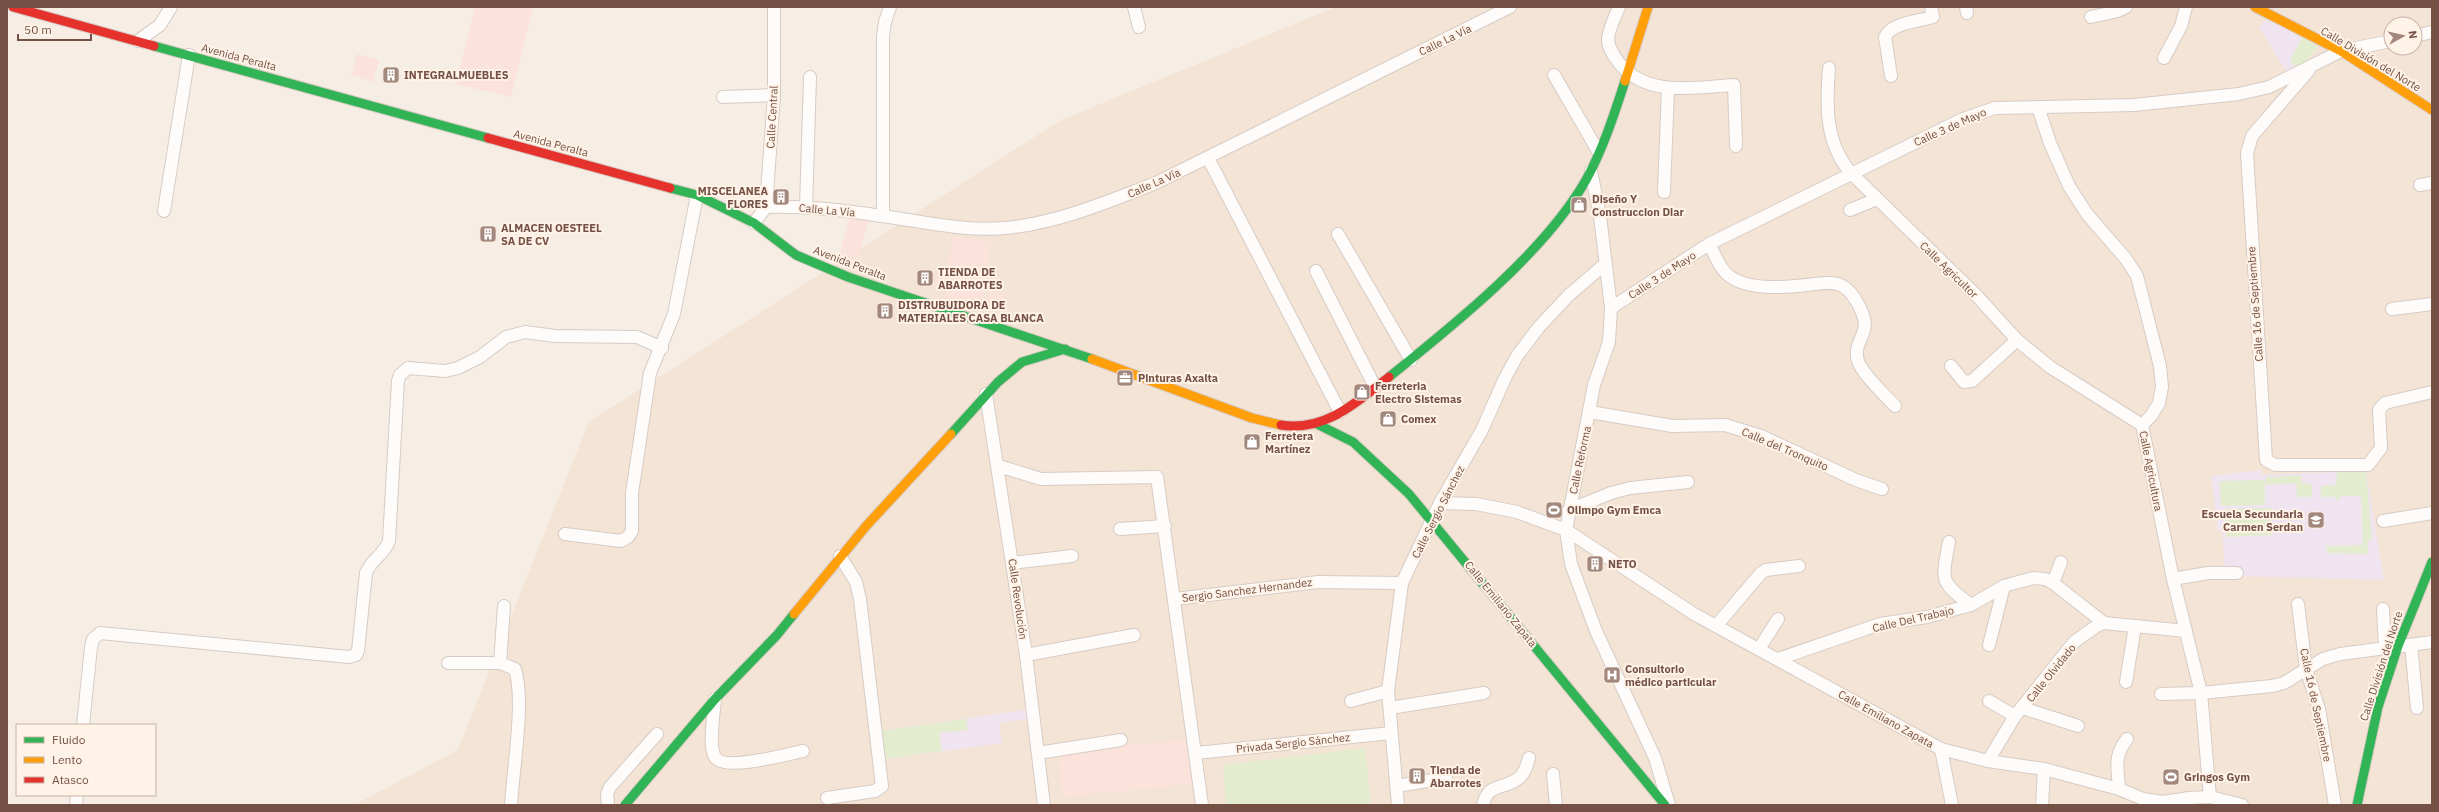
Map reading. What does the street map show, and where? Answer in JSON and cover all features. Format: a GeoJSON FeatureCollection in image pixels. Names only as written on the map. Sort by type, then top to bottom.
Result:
{"type":"FeatureCollection","features":[{"type":"Feature","properties":{"kind":"street","name":"Avenida Peralta"},"geometry":{"type":"LineString","coordinates":[[13,7],[697,195],[754,223],[791,252],[848,277],[1064,349],[1252,418],[1270,423],[1317,424]]}},
{"type":"Feature","properties":{"kind":"street"},"geometry":{"type":"LineString","coordinates":[[138,41],[160,26],[171,7]]}},
{"type":"Feature","properties":{"kind":"street","name":"Calle Central"},"geometry":{"type":"LineString","coordinates":[[766,207],[774,95],[774,7]]}},
{"type":"Feature","properties":{"kind":"street"},"geometry":{"type":"LineString","coordinates":[[883,216],[883,37],[885,22],[890,7]]}},
{"type":"Feature","properties":{"kind":"street"},"geometry":{"type":"LineString","coordinates":[[1134,7],[1139,27]]}},
{"type":"Feature","properties":{"kind":"street","name":"Calle La Vía"},"geometry":{"type":"LineString","coordinates":[[766,207],[806,207],[883,216],[962,228],[1004,228],[1043,222],[1102,205],[1156,183],[1510,7]]}},
{"type":"Feature","properties":{"kind":"street"},"geometry":{"type":"LineString","coordinates":[[1619,7],[1608,40],[1614,56],[1626,72],[1649,85],[1668,88],[1734,85],[1736,146]]}},
{"type":"Feature","properties":{"kind":"street"},"geometry":{"type":"LineString","coordinates":[[1317,424],[1340,412],[1411,360],[1519,263],[1561,216],[1591,171],[1648,7]]}},
{"type":"Feature","properties":{"kind":"street"},"geometry":{"type":"LineString","coordinates":[[2091,17],[2118,11],[2126,7]]}},
{"type":"Feature","properties":{"kind":"street"},"geometry":{"type":"LineString","coordinates":[[2164,58],[2181,26],[2186,7]]}},
{"type":"Feature","properties":{"kind":"street","name":"Calle División del Norte"},"geometry":{"type":"LineString","coordinates":[[2255,7],[2341,51],[2432,110]]}},
{"type":"Feature","properties":{"kind":"street"},"geometry":{"type":"LineString","coordinates":[[1891,76],[1885,37],[1887,32],[1932,12]]}},
{"type":"Feature","properties":{"kind":"street","name":"Calle 3 de Mayo"},"geometry":{"type":"LineString","coordinates":[[1611,308],[1709,244],[1963,119],[1994,108],[2134,105],[2239,94],[2268,87],[2311,68],[2341,51],[2383,43]]}},
{"type":"Feature","properties":{"kind":"street"},"geometry":{"type":"LineString","coordinates":[[164,211],[189,55]]}},
{"type":"Feature","properties":{"kind":"street","name":"Calle Agricultor"},"geometry":{"type":"LineString","coordinates":[[1829,68],[1827,94],[1828,127],[1836,151],[1851,173],[1977,296],[2017,340],[2050,367],[2142,425]]}},
{"type":"Feature","properties":{"kind":"street","name":"Calle 16 de Septiembre"},"geometry":{"type":"LineString","coordinates":[[2311,68],[2252,136],[2248,144],[2250,220],[2264,452],[2266,460],[2275,465],[2368,465],[2381,448],[2378,410],[2385,403],[2432,392]]}},
{"type":"Feature","properties":{"kind":"street"},"geometry":{"type":"LineString","coordinates":[[1554,75],[1598,151]]}},
{"type":"Feature","properties":{"kind":"street"},"geometry":{"type":"LineString","coordinates":[[806,207],[810,77]]}},
{"type":"Feature","properties":{"kind":"street"},"geometry":{"type":"LineString","coordinates":[[1664,192],[1668,88]]}},
{"type":"Feature","properties":{"kind":"street"},"geometry":{"type":"LineString","coordinates":[[723,97],[774,95]]}},
{"type":"Feature","properties":{"kind":"street","name":"Calle Agricultura"},"geometry":{"type":"LineString","coordinates":[[2038,107],[2050,143],[2069,186],[2087,214],[2126,259],[2137,276],[2160,366],[2162,387],[2159,403],[2151,416],[2142,425],[2173,579],[2201,693],[2210,797]]}},
{"type":"Feature","properties":{"kind":"street"},"geometry":{"type":"LineString","coordinates":[[1208,158],[1340,412]]}},
{"type":"Feature","properties":{"kind":"street","name":"Calle Reforma"},"geometry":{"type":"LineString","coordinates":[[1591,171],[1600,216],[1611,308],[1609,342],[1594,385],[1566,530],[1571,564],[1591,616],[1655,758],[1669,805]]}},
{"type":"Feature","properties":{"kind":"street"},"geometry":{"type":"LineString","coordinates":[[565,534],[621,540],[628,537],[632,531],[632,493],[648,387],[654,362],[662,348],[674,314],[697,195]]}},
{"type":"Feature","properties":{"kind":"street"},"geometry":{"type":"LineString","coordinates":[[1850,210],[1877,199]]}},
{"type":"Feature","properties":{"kind":"street"},"geometry":{"type":"LineString","coordinates":[[754,223],[766,207]]}},
{"type":"Feature","properties":{"kind":"street"},"geometry":{"type":"LineString","coordinates":[[1338,234],[1411,360]]}},
{"type":"Feature","properties":{"kind":"street"},"geometry":{"type":"LineString","coordinates":[[1709,244],[1721,266],[1728,275],[1737,281],[1775,288],[1829,283],[1842,285],[1848,290],[1865,322],[1856,352],[1860,366],[1895,406]]}},
{"type":"Feature","properties":{"kind":"street","name":"Calle Sergio Sánchez"},"geometry":{"type":"LineString","coordinates":[[1398,805],[1390,733],[1388,691],[1402,583],[1433,521],[1440,503],[1482,430],[1505,378],[1517,356],[1539,327],[1569,295],[1605,264]]}},
{"type":"Feature","properties":{"kind":"street"},"geometry":{"type":"LineString","coordinates":[[1316,271],[1375,387]]}},
{"type":"Feature","properties":{"kind":"street"},"geometry":{"type":"LineString","coordinates":[[2392,309],[2432,304]]}},
{"type":"Feature","properties":{"kind":"street"},"geometry":{"type":"LineString","coordinates":[[83,724],[91,647],[93,639],[100,633],[289,652],[349,657],[356,655],[360,641],[366,573],[370,562],[387,547],[390,537],[398,381],[400,375],[408,368],[444,371],[458,368],[480,357],[506,337],[525,332],[555,336],[637,337],[662,348]]}},
{"type":"Feature","properties":{"kind":"street"},"geometry":{"type":"LineString","coordinates":[[1952,366],[1964,382],[1972,381],[2017,340]]}},
{"type":"Feature","properties":{"kind":"street"},"geometry":{"type":"LineString","coordinates":[[625,805],[715,699],[776,635],[840,556],[986,394],[1008,372],[1022,362],[1064,349]]}},
{"type":"Feature","properties":{"kind":"street","name":"Calle Revolución"},"geometry":{"type":"LineString","coordinates":[[986,394],[999,466],[1026,655],[1044,805]]}},
{"type":"Feature","properties":{"kind":"street","name":"Calle del Tronquito"},"geometry":{"type":"LineString","coordinates":[[1590,412],[1672,426],[1725,424],[1767,439],[1856,480],[1882,489]]}},
{"type":"Feature","properties":{"kind":"street","name":"Calle Emiliano Zapata"},"geometry":{"type":"LineString","coordinates":[[1317,424],[1353,442],[1371,456],[1433,521],[1665,805]]}},
{"type":"Feature","properties":{"kind":"street"},"geometry":{"type":"LineString","coordinates":[[999,466],[1041,479],[1156,475],[1175,599]]}},
{"type":"Feature","properties":{"kind":"street"},"geometry":{"type":"LineString","coordinates":[[1569,510],[1611,493],[1630,488],[1688,482]]}},
{"type":"Feature","properties":{"kind":"street","name":"Calle Emiliano Zapata"},"geometry":{"type":"LineString","coordinates":[[1440,503],[1476,504],[1517,512],[1566,530],[1716,626],[1941,749],[1988,761],[2044,769],[2119,789],[2143,799],[2163,804],[2189,798],[2210,797],[2242,805]]}},
{"type":"Feature","properties":{"kind":"street"},"geometry":{"type":"LineString","coordinates":[[2383,521],[2432,513]]}},
{"type":"Feature","properties":{"kind":"street"},"geometry":{"type":"LineString","coordinates":[[1120,529],[1164,526]]}},
{"type":"Feature","properties":{"kind":"street"},"geometry":{"type":"LineString","coordinates":[[1949,542],[1944,572],[1949,589],[1971,605]]}},
{"type":"Feature","properties":{"kind":"street"},"geometry":{"type":"LineString","coordinates":[[826,798],[875,791],[882,786],[860,598],[856,582],[840,556]]}},
{"type":"Feature","properties":{"kind":"street"},"geometry":{"type":"LineString","coordinates":[[1012,563],[1072,556]]}},
{"type":"Feature","properties":{"kind":"street"},"geometry":{"type":"LineString","coordinates":[[2053,583],[2061,562]]}},
{"type":"Feature","properties":{"kind":"street","name":"Calle División del Norte"},"geometry":{"type":"LineString","coordinates":[[2357,805],[2378,707],[2398,646],[2432,562]]}},
{"type":"Feature","properties":{"kind":"street"},"geometry":{"type":"LineString","coordinates":[[1716,626],[1761,573],[1766,570],[1799,566]]}},
{"type":"Feature","properties":{"kind":"street"},"geometry":{"type":"LineString","coordinates":[[2173,579],[2208,573],[2237,573]]}},
{"type":"Feature","properties":{"kind":"street","name":"Calle Del Trabajo"},"geometry":{"type":"LineString","coordinates":[[1778,659],[1880,624],[1927,617],[1971,605],[2004,586],[2033,578],[2045,579],[2053,583],[2104,623]]}},
{"type":"Feature","properties":{"kind":"street","name":"Sergio Sanchez Hernandez"},"geometry":{"type":"LineString","coordinates":[[1202,805],[1175,599],[1318,582],[1402,583]]}},
{"type":"Feature","properties":{"kind":"street"},"geometry":{"type":"LineString","coordinates":[[1989,645],[2004,586]]}},
{"type":"Feature","properties":{"kind":"street","name":"Calle 16 de Septiembre"},"geometry":{"type":"LineString","coordinates":[[2298,604],[2306,669],[2320,709],[2335,805]]}},
{"type":"Feature","properties":{"kind":"street"},"geometry":{"type":"LineString","coordinates":[[500,663],[504,606]]}},
{"type":"Feature","properties":{"kind":"street"},"geometry":{"type":"LineString","coordinates":[[2383,609],[2385,648]]}},
{"type":"Feature","properties":{"kind":"street"},"geometry":{"type":"LineString","coordinates":[[1759,649],[1778,619]]}},
{"type":"Feature","properties":{"kind":"street"},"geometry":{"type":"LineString","coordinates":[[2104,623],[2186,631]]}},
{"type":"Feature","properties":{"kind":"street","name":"Calle Olvidado"},"geometry":{"type":"LineString","coordinates":[[1988,761],[2019,712],[2074,642],[2104,623]]}},
{"type":"Feature","properties":{"kind":"street"},"geometry":{"type":"LineString","coordinates":[[2126,682],[2135,626]]}},
{"type":"Feature","properties":{"kind":"street"},"geometry":{"type":"LineString","coordinates":[[1026,655],[1134,635]]}},
{"type":"Feature","properties":{"kind":"street"},"geometry":{"type":"LineString","coordinates":[[2161,694],[2201,693],[2272,686],[2284,683],[2323,659],[2340,654],[2432,642]]}},
{"type":"Feature","properties":{"kind":"street"},"geometry":{"type":"LineString","coordinates":[[2411,645],[2418,708]]}},
{"type":"Feature","properties":{"kind":"street"},"geometry":{"type":"LineString","coordinates":[[448,663],[500,663],[515,669],[518,679],[518,702],[510,805]]}},
{"type":"Feature","properties":{"kind":"street"},"geometry":{"type":"LineString","coordinates":[[1351,701],[1388,691]]}},
{"type":"Feature","properties":{"kind":"street"},"geometry":{"type":"LineString","coordinates":[[1390,708],[1484,693]]}},
{"type":"Feature","properties":{"kind":"street"},"geometry":{"type":"LineString","coordinates":[[715,699],[712,749],[714,757],[719,762],[727,764],[738,763],[803,752]]}},
{"type":"Feature","properties":{"kind":"street"},"geometry":{"type":"LineString","coordinates":[[1989,701],[2019,712],[2078,726]]}},
{"type":"Feature","properties":{"kind":"street","name":"Privada Sergio Sánchez"},"geometry":{"type":"LineString","coordinates":[[1196,753],[1390,733]]}},
{"type":"Feature","properties":{"kind":"street"},"geometry":{"type":"LineString","coordinates":[[608,805],[607,794],[610,787],[657,734]]}},
{"type":"Feature","properties":{"kind":"street"},"geometry":{"type":"LineString","coordinates":[[2119,789],[2117,761],[2118,751],[2127,739]]}},
{"type":"Feature","properties":{"kind":"street"},"geometry":{"type":"LineString","coordinates":[[1038,752],[1121,740]]}},
{"type":"Feature","properties":{"kind":"street"},"geometry":{"type":"LineString","coordinates":[[1941,749],[1952,805]]}},
{"type":"Feature","properties":{"kind":"street"},"geometry":{"type":"LineString","coordinates":[[1482,805],[1485,794],[1492,789],[1519,778],[1525,771],[1529,758]]}},
{"type":"Feature","properties":{"kind":"street"},"geometry":{"type":"LineString","coordinates":[[2042,805],[2044,769]]}},
{"type":"Feature","properties":{"kind":"street"},"geometry":{"type":"LineString","coordinates":[[1553,774],[1556,805]]}},
{"type":"Feature","properties":{"kind":"street"},"geometry":{"type":"LineString","coordinates":[[1397,786],[1446,778]]}},
{"type":"Feature","properties":{"kind":"shaded area"},"geometry":{"type":"Polygon","coordinates":[[[475,7],[533,7],[511,97],[456,84],[475,7]]]}},
{"type":"Feature","properties":{"kind":"shaded area"},"geometry":{"type":"Polygon","coordinates":[[[1336,7],[2432,7],[2432,805],[354,805],[458,750],[589,422],[1061,120],[1336,7]]]}},
{"type":"Feature","properties":{"kind":"shaded area"},"geometry":{"type":"Polygon","coordinates":[[[2269,17],[2317,48],[2304,63],[2287,73],[2259,27],[2269,17]]]}},
{"type":"Feature","properties":{"kind":"shaded area"},"geometry":{"type":"Polygon","coordinates":[[[357,54],[379,60],[373,82],[351,75],[357,54]]]}},
{"type":"Feature","properties":{"kind":"shaded area"},"geometry":{"type":"Polygon","coordinates":[[[851,214],[869,219],[855,267],[837,262],[851,214]]]}},
{"type":"Feature","properties":{"kind":"shaded area"},"geometry":{"type":"Polygon","coordinates":[[[952,236],[991,241],[983,302],[945,297],[952,236]]]}},
{"type":"Feature","properties":{"kind":"shaded area"},"geometry":{"type":"Polygon","coordinates":[[[936,275],[946,277],[942,292],[933,289],[936,275]]]}},
{"type":"Feature","properties":{"kind":"shaded area"},"geometry":{"type":"Polygon","coordinates":[[[990,288],[1005,293],[1001,307],[986,302],[990,288]]]}},
{"type":"Feature","properties":{"kind":"shaded area"},"geometry":{"type":"Polygon","coordinates":[[[2262,470],[2262,475],[2366,471],[2384,580],[2237,576],[2225,570],[2222,530],[2218,530],[2211,476],[2262,470]]]}},
{"type":"Feature","properties":{"kind":"shaded area"},"geometry":{"type":"Polygon","coordinates":[[[1031,709],[1033,718],[999,723],[1002,743],[884,759],[881,731],[1031,709]]]}},
{"type":"Feature","properties":{"kind":"shaded area"},"geometry":{"type":"Polygon","coordinates":[[[1191,739],[1195,784],[1063,797],[1058,752],[1191,739]]]}},
{"type":"Feature","properties":{"kind":"green space"},"geometry":{"type":"Polygon","coordinates":[[[2303,37],[2316,45],[2317,48],[2304,63],[2297,68],[2294,64],[2291,65],[2291,58],[2303,37]]]}},
{"type":"Feature","properties":{"kind":"green space"},"geometry":{"type":"Polygon","coordinates":[[[2366,471],[2372,540],[2367,542],[2369,554],[2327,553],[2326,546],[2363,545],[2361,496],[2341,496],[2340,500],[2336,500],[2336,497],[2321,497],[2321,486],[2336,485],[2337,472],[2366,471]]]}},
{"type":"Feature","properties":{"kind":"green space"},"geometry":{"type":"Polygon","coordinates":[[[2301,475],[2302,484],[2309,483],[2312,486],[2312,497],[2297,497],[2296,483],[2266,485],[2266,477],[2301,475]]]}},
{"type":"Feature","properties":{"kind":"green space"},"geometry":{"type":"Polygon","coordinates":[[[2265,480],[2265,505],[2221,506],[2220,481],[2265,480]]]}},
{"type":"Feature","properties":{"kind":"green space"},"geometry":{"type":"Polygon","coordinates":[[[2271,508],[2272,535],[2226,537],[2225,509],[2271,508]]]}},
{"type":"Feature","properties":{"kind":"green space"},"geometry":{"type":"Polygon","coordinates":[[[966,719],[968,730],[939,733],[942,751],[884,759],[881,731],[966,719]]]}},
{"type":"Feature","properties":{"kind":"green space"},"geometry":{"type":"Polygon","coordinates":[[[1365,748],[1371,805],[1226,805],[1223,765],[1365,748]]]}},
{"type":"Feature","properties":{"kind":"traffic: fast"},"geometry":{"type":"LineString","coordinates":[[154,46],[488,138]]}},
{"type":"Feature","properties":{"kind":"traffic: fast"},"geometry":{"type":"LineString","coordinates":[[1389,377],[1469,311],[1523,260],[1547,234],[1568,207],[1586,180],[1608,132],[1625,81]]}},
{"type":"Feature","properties":{"kind":"traffic: fast"},"geometry":{"type":"LineString","coordinates":[[670,188],[697,195],[754,223],[796,255],[848,277],[1092,359]]}},
{"type":"Feature","properties":{"kind":"traffic: fast"},"geometry":{"type":"LineString","coordinates":[[951,434],[998,382],[1022,362],[1065,349]]}},
{"type":"Feature","properties":{"kind":"traffic: fast"},"geometry":{"type":"LineString","coordinates":[[1317,424],[1353,442],[1409,494],[1665,805]]}},
{"type":"Feature","properties":{"kind":"traffic: fast"},"geometry":{"type":"LineString","coordinates":[[2357,805],[2378,707],[2398,646],[2432,562]]}},
{"type":"Feature","properties":{"kind":"traffic: fast"},"geometry":{"type":"LineString","coordinates":[[625,805],[715,699],[777,635],[794,614]]}},
{"type":"Feature","properties":{"kind":"traffic: slow"},"geometry":{"type":"LineString","coordinates":[[1625,81],[1648,7]]}},
{"type":"Feature","properties":{"kind":"traffic: slow"},"geometry":{"type":"LineString","coordinates":[[2255,7],[2341,51],[2432,110]]}},
{"type":"Feature","properties":{"kind":"traffic: slow"},"geometry":{"type":"LineString","coordinates":[[1092,359],[1252,418],[1281,425]]}},
{"type":"Feature","properties":{"kind":"traffic: slow"},"geometry":{"type":"LineString","coordinates":[[794,614],[867,525],[951,434]]}},
{"type":"Feature","properties":{"kind":"traffic: jam"},"geometry":{"type":"LineString","coordinates":[[13,7],[154,46]]}},
{"type":"Feature","properties":{"kind":"traffic: jam"},"geometry":{"type":"LineString","coordinates":[[488,138],[670,188]]}},
{"type":"Feature","properties":{"kind":"traffic: jam"},"geometry":{"type":"LineString","coordinates":[[1281,425],[1297,426],[1312,424],[1340,413],[1389,377]]}},
{"type":"Feature","properties":{"kind":"place","name":"INTEGRALMUEBLES"},"geometry":{"type":"Point","coordinates":[391,75]}},
{"type":"Feature","properties":{"kind":"place","name":"MISCELANEA FLORES"},"geometry":{"type":"Point","coordinates":[781,197]}},
{"type":"Feature","properties":{"kind":"place","name":"Diseño Y Construccion Diar"},"geometry":{"type":"Point","coordinates":[1579,205]}},
{"type":"Feature","properties":{"kind":"place","name":"ALMACEN OESTEEL SA DE CV"},"geometry":{"type":"Point","coordinates":[488,234]}},
{"type":"Feature","properties":{"kind":"place","name":"TIENDA DE ABARROTES"},"geometry":{"type":"Point","coordinates":[925,278]}},
{"type":"Feature","properties":{"kind":"place","name":"DISTRUBUIDORA DE MATERIALES CASA BLANCA"},"geometry":{"type":"Point","coordinates":[885,311]}},
{"type":"Feature","properties":{"kind":"place","name":"Pinturas Axalta"},"geometry":{"type":"Point","coordinates":[1125,378]}},
{"type":"Feature","properties":{"kind":"place","name":"Ferreteria Electro Sistemas"},"geometry":{"type":"Point","coordinates":[1362,392]}},
{"type":"Feature","properties":{"kind":"place","name":"Comex"},"geometry":{"type":"Point","coordinates":[1388,419]}},
{"type":"Feature","properties":{"kind":"place","name":"Ferretera Martínez"},"geometry":{"type":"Point","coordinates":[1252,442]}},
{"type":"Feature","properties":{"kind":"place","name":"Olimpo Gym Emca"},"geometry":{"type":"Point","coordinates":[1554,510]}},
{"type":"Feature","properties":{"kind":"place","name":"Escuela Secundaria Carmen Serdan"},"geometry":{"type":"Point","coordinates":[2316,520]}},
{"type":"Feature","properties":{"kind":"place","name":"NETO"},"geometry":{"type":"Point","coordinates":[1595,564]}},
{"type":"Feature","properties":{"kind":"place","name":"Consultorio médico particular"},"geometry":{"type":"Point","coordinates":[1612,675]}},
{"type":"Feature","properties":{"kind":"place","name":"Tienda de Abarrotes"},"geometry":{"type":"Point","coordinates":[1417,776]}},
{"type":"Feature","properties":{"kind":"place","name":"Gringos Gym"},"geometry":{"type":"Point","coordinates":[2171,777]}}]}
